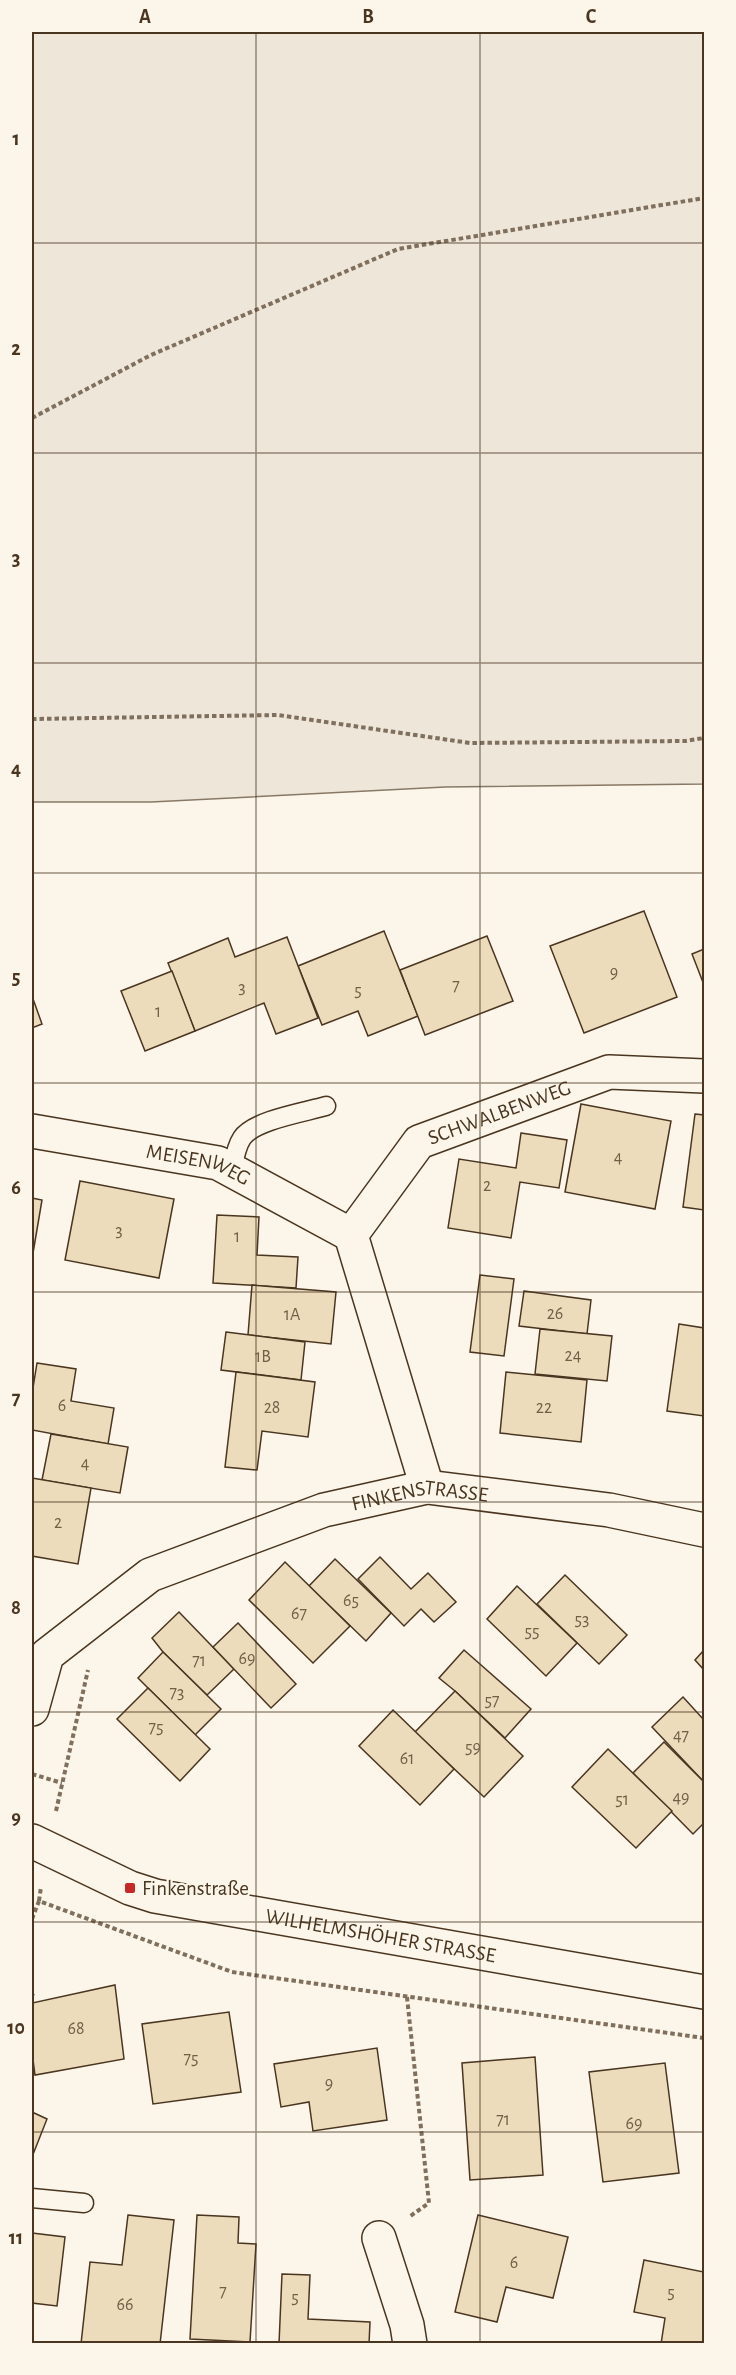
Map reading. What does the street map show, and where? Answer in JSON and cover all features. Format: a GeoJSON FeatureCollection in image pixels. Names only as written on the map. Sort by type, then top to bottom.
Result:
{"type":"FeatureCollection","features":[{"type":"Feature","properties":{"kind":"street","name":"SCHWALBENWEG"},"geometry":{"type":"LineString","coordinates":[[351,1235],[419,1142],[609,1072],[705,1076]]}},
{"type":"Feature","properties":{"kind":"street","name":"MEISENWEG"},"geometry":{"type":"LineString","coordinates":[[32,1131],[218,1163],[351,1235]]}},
{"type":"Feature","properties":{"kind":"street"},"geometry":{"type":"LineString","coordinates":[[351,1235],[427,1487]]}},
{"type":"Feature","properties":{"kind":"street","name":"FINKENSTRASSE"},"geometry":{"type":"LineString","coordinates":[[39,1651],[150,1575],[324,1510],[427,1487],[609,1510],[705,1530]]}},
{"type":"Feature","properties":{"kind":"street"},"geometry":{"type":"LineString","coordinates":[[32,1709],[39,1651]]}},
{"type":"Feature","properties":{"kind":"street","name":"WILHELMSHÖHER STRASSE"},"geometry":{"type":"LineString","coordinates":[[40,1844],[130,1888],[155,1896],[705,1992]]}},
{"type":"Feature","properties":{"kind":"street"},"geometry":{"type":"LineString","coordinates":[[379,2238],[407,2325],[410,2343]]}},
{"type":"Feature","properties":{"kind":"lane"},"geometry":{"type":"LineString","coordinates":[[232,1170],[243,1136],[270,1122],[326,1106]]}},
{"type":"Feature","properties":{"kind":"lane"},"geometry":{"type":"LineString","coordinates":[[32,2198],[84,2203]]}},
{"type":"Feature","properties":{"kind":"path"},"geometry":{"type":"LineString","coordinates":[[32,418],[151,355],[399,249],[705,198]]}},
{"type":"Feature","properties":{"kind":"path"},"geometry":{"type":"LineString","coordinates":[[32,719],[278,715],[470,742],[685,741],[705,738]]}},
{"type":"Feature","properties":{"kind":"path"},"geometry":{"type":"LineString","coordinates":[[32,1918],[39,1900],[40,1844],[62,1783],[88,1669],[39,1651]]}},
{"type":"Feature","properties":{"kind":"path"},"geometry":{"type":"LineString","coordinates":[[32,1774],[62,1783]]}},
{"type":"Feature","properties":{"kind":"path"},"geometry":{"type":"LineString","coordinates":[[39,1900],[232,1972],[705,2038]]}},
{"type":"Feature","properties":{"kind":"path"},"geometry":{"type":"LineString","coordinates":[[379,2238],[429,2203],[407,1997]]}},
{"type":"Feature","properties":{"kind":"shaded area"},"geometry":{"type":"Polygon","coordinates":[[[32,32],[704,32],[704,784],[445,787],[151,802],[32,802],[32,32]]]}},
{"type":"Feature","properties":{"kind":"building"},"geometry":{"type":"Polygon","coordinates":[[[644,911],[677,997],[584,1033],[550,946],[644,911]]]}},
{"type":"Feature","properties":{"kind":"building"},"geometry":{"type":"Polygon","coordinates":[[[384,931],[418,1016],[368,1036],[358,1011],[322,1025],[298,966],[384,931]]]}},
{"type":"Feature","properties":{"kind":"building"},"geometry":{"type":"Polygon","coordinates":[[[487,936],[513,1001],[425,1035],[400,970],[487,936]]]}},
{"type":"Feature","properties":{"kind":"building"},"geometry":{"type":"Polygon","coordinates":[[[287,937],[318,1018],[276,1034],[264,1003],[195,1031],[168,963],[228,938],[235,957],[287,937]]]}},
{"type":"Feature","properties":{"kind":"building"},"geometry":{"type":"Polygon","coordinates":[[[704,949],[704,985],[692,954],[704,949]]]}},
{"type":"Feature","properties":{"kind":"building"},"geometry":{"type":"Polygon","coordinates":[[[172,971],[195,1031],[145,1051],[121,991],[172,971]]]}},
{"type":"Feature","properties":{"kind":"building"},"geometry":{"type":"Polygon","coordinates":[[[32,996],[42,1024],[32,1028],[32,996]]]}},
{"type":"Feature","properties":{"kind":"building"},"geometry":{"type":"Polygon","coordinates":[[[581,1104],[671,1121],[655,1209],[565,1192],[581,1104]]]}},
{"type":"Feature","properties":{"kind":"building"},"geometry":{"type":"Polygon","coordinates":[[[695,1114],[704,1115],[704,1210],[683,1207],[695,1114]]]}},
{"type":"Feature","properties":{"kind":"building"},"geometry":{"type":"Polygon","coordinates":[[[521,1133],[567,1140],[559,1188],[520,1182],[511,1238],[448,1228],[459,1159],[516,1168],[521,1133]]]}},
{"type":"Feature","properties":{"kind":"building"},"geometry":{"type":"Polygon","coordinates":[[[80,1181],[174,1199],[159,1278],[65,1260],[80,1181]]]}},
{"type":"Feature","properties":{"kind":"building"},"geometry":{"type":"Polygon","coordinates":[[[32,1198],[42,1200],[32,1259],[32,1198]]]}},
{"type":"Feature","properties":{"kind":"building"},"geometry":{"type":"Polygon","coordinates":[[[217,1215],[259,1217],[257,1255],[298,1257],[296,1288],[213,1283],[217,1215]]]}},
{"type":"Feature","properties":{"kind":"building"},"geometry":{"type":"Polygon","coordinates":[[[480,1275],[514,1279],[504,1356],[470,1352],[480,1275]]]}},
{"type":"Feature","properties":{"kind":"building"},"geometry":{"type":"Polygon","coordinates":[[[252,1285],[336,1292],[331,1344],[248,1335],[252,1285]]]}},
{"type":"Feature","properties":{"kind":"building"},"geometry":{"type":"Polygon","coordinates":[[[524,1291],[591,1300],[587,1334],[519,1326],[524,1291]]]}},
{"type":"Feature","properties":{"kind":"building"},"geometry":{"type":"Polygon","coordinates":[[[679,1324],[704,1328],[704,1416],[667,1411],[679,1324]]]}},
{"type":"Feature","properties":{"kind":"building"},"geometry":{"type":"Polygon","coordinates":[[[540,1329],[612,1336],[607,1381],[535,1374],[540,1329]]]}},
{"type":"Feature","properties":{"kind":"building"},"geometry":{"type":"Polygon","coordinates":[[[226,1332],[305,1342],[301,1380],[221,1370],[226,1332]]]}},
{"type":"Feature","properties":{"kind":"building"},"geometry":{"type":"Polygon","coordinates":[[[37,1363],[76,1369],[71,1401],[114,1408],[108,1444],[32,1430],[32,1394],[37,1363]]]}},
{"type":"Feature","properties":{"kind":"building"},"geometry":{"type":"Polygon","coordinates":[[[236,1372],[315,1382],[308,1437],[262,1431],[257,1470],[225,1467],[236,1372]]]}},
{"type":"Feature","properties":{"kind":"building"},"geometry":{"type":"Polygon","coordinates":[[[506,1372],[587,1380],[581,1442],[500,1433],[506,1372]]]}},
{"type":"Feature","properties":{"kind":"building"},"geometry":{"type":"Polygon","coordinates":[[[51,1434],[128,1447],[120,1493],[42,1480],[51,1434]]]}},
{"type":"Feature","properties":{"kind":"building"},"geometry":{"type":"Polygon","coordinates":[[[32,1478],[91,1488],[78,1564],[32,1556],[32,1478]]]}},
{"type":"Feature","properties":{"kind":"building"},"geometry":{"type":"Polygon","coordinates":[[[380,1557],[411,1589],[428,1573],[456,1602],[434,1622],[421,1609],[404,1626],[358,1579],[380,1557]]]}},
{"type":"Feature","properties":{"kind":"building"},"geometry":{"type":"Polygon","coordinates":[[[335,1559],[391,1613],[366,1641],[309,1586],[335,1559]]]}},
{"type":"Feature","properties":{"kind":"building"},"geometry":{"type":"Polygon","coordinates":[[[285,1562],[350,1626],[313,1663],[249,1600],[285,1562]]]}},
{"type":"Feature","properties":{"kind":"building"},"geometry":{"type":"Polygon","coordinates":[[[565,1575],[627,1635],[599,1664],[537,1604],[565,1575]]]}},
{"type":"Feature","properties":{"kind":"building"},"geometry":{"type":"Polygon","coordinates":[[[517,1586],[577,1643],[546,1676],[487,1619],[517,1586]]]}},
{"type":"Feature","properties":{"kind":"building"},"geometry":{"type":"Polygon","coordinates":[[[179,1612],[234,1669],[207,1695],[163,1652],[152,1638],[179,1612]]]}},
{"type":"Feature","properties":{"kind":"building"},"geometry":{"type":"Polygon","coordinates":[[[238,1623],[296,1684],[271,1708],[213,1647],[238,1623]]]}},
{"type":"Feature","properties":{"kind":"building"},"geometry":{"type":"Polygon","coordinates":[[[464,1650],[531,1709],[505,1738],[439,1678],[464,1650]]]}},
{"type":"Feature","properties":{"kind":"building"},"geometry":{"type":"Polygon","coordinates":[[[704,1650],[704,1670],[695,1660],[704,1650]]]}},
{"type":"Feature","properties":{"kind":"building"},"geometry":{"type":"Polygon","coordinates":[[[163,1652],[221,1709],[195,1735],[138,1678],[163,1652]]]}},
{"type":"Feature","properties":{"kind":"building"},"geometry":{"type":"Polygon","coordinates":[[[148,1688],[210,1749],[180,1781],[117,1719],[148,1688]]]}},
{"type":"Feature","properties":{"kind":"building"},"geometry":{"type":"Polygon","coordinates":[[[455,1691],[523,1756],[484,1797],[415,1732],[455,1691]]]}},
{"type":"Feature","properties":{"kind":"building"},"geometry":{"type":"Polygon","coordinates":[[[683,1697],[704,1720],[704,1782],[652,1727],[683,1697]]]}},
{"type":"Feature","properties":{"kind":"building"},"geometry":{"type":"Polygon","coordinates":[[[393,1710],[454,1769],[420,1805],[359,1746],[393,1710]]]}},
{"type":"Feature","properties":{"kind":"building"},"geometry":{"type":"Polygon","coordinates":[[[664,1742],[704,1782],[704,1823],[693,1834],[633,1773],[664,1742]]]}},
{"type":"Feature","properties":{"kind":"building"},"geometry":{"type":"Polygon","coordinates":[[[608,1749],[672,1811],[636,1848],[572,1787],[608,1749]]]}},
{"type":"Feature","properties":{"kind":"building"},"geometry":{"type":"Polygon","coordinates":[[[115,1985],[124,2059],[35,2075],[32,2052],[32,2003],[115,1985]]]}},
{"type":"Feature","properties":{"kind":"building"},"geometry":{"type":"Polygon","coordinates":[[[229,2012],[241,2092],[153,2104],[142,2024],[229,2012]]]}},
{"type":"Feature","properties":{"kind":"building"},"geometry":{"type":"Polygon","coordinates":[[[377,2048],[387,2120],[313,2131],[309,2102],[281,2107],[274,2064],[377,2048]]]}},
{"type":"Feature","properties":{"kind":"building"},"geometry":{"type":"Polygon","coordinates":[[[535,2057],[543,2175],[470,2180],[462,2063],[535,2057]]]}},
{"type":"Feature","properties":{"kind":"building"},"geometry":{"type":"Polygon","coordinates":[[[665,2063],[679,2173],[603,2182],[589,2072],[665,2063]]]}},
{"type":"Feature","properties":{"kind":"building"},"geometry":{"type":"Polygon","coordinates":[[[32,2112],[47,2119],[32,2157],[32,2112]]]}},
{"type":"Feature","properties":{"kind":"building"},"geometry":{"type":"Polygon","coordinates":[[[128,2215],[174,2220],[160,2344],[81,2344],[90,2262],[122,2265],[128,2215]]]}},
{"type":"Feature","properties":{"kind":"building"},"geometry":{"type":"Polygon","coordinates":[[[197,2215],[239,2217],[238,2243],[256,2244],[250,2342],[190,2339],[197,2215]]]}},
{"type":"Feature","properties":{"kind":"building"},"geometry":{"type":"Polygon","coordinates":[[[478,2215],[568,2237],[553,2298],[506,2287],[497,2322],[455,2312],[478,2215]]]}},
{"type":"Feature","properties":{"kind":"building"},"geometry":{"type":"Polygon","coordinates":[[[32,2233],[65,2237],[57,2306],[32,2303],[32,2233]]]}},
{"type":"Feature","properties":{"kind":"building"},"geometry":{"type":"Polygon","coordinates":[[[644,2260],[704,2272],[704,2344],[661,2344],[665,2318],[634,2312],[644,2260]]]}},
{"type":"Feature","properties":{"kind":"building"},"geometry":{"type":"Polygon","coordinates":[[[282,2274],[310,2275],[308,2319],[370,2322],[369,2344],[279,2344],[282,2274]]]}},
{"type":"Feature","properties":{"kind":"place","name":"Finkenstraße"},"geometry":{"type":"Point","coordinates":[130,1888]}}]}
